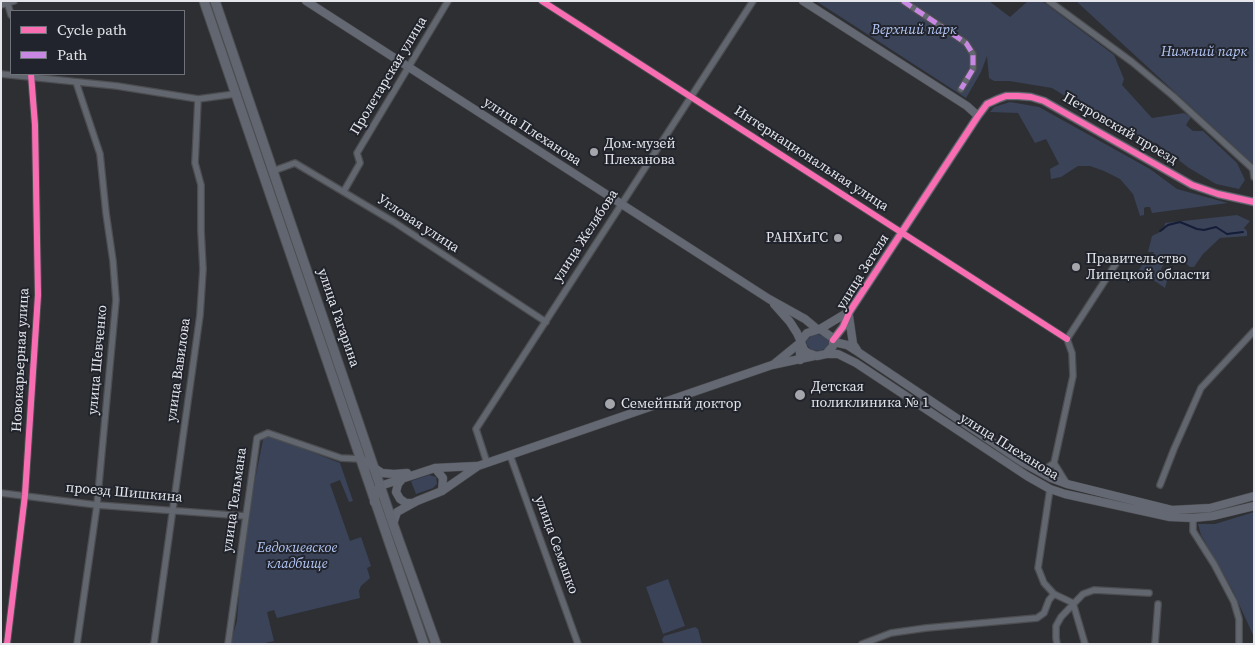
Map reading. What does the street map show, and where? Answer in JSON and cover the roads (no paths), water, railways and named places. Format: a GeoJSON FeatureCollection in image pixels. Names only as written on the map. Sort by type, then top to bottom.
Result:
{"type":"FeatureCollection","features":[{"type":"Feature","properties":{"kind":"main road","name":"улица Гагарина"},"geometry":{"type":"LineString","coordinates":[[204,1],[424,644]]}},
{"type":"Feature","properties":{"kind":"main road","name":"улица Гагарина"},"geometry":{"type":"LineString","coordinates":[[215,1],[374,469],[436,644]]}},
{"type":"Feature","properties":{"kind":"main road","name":"улица Плеханова"},"geometry":{"type":"LineString","coordinates":[[306,1],[818,329]]}},
{"type":"Feature","properties":{"kind":"main road"},"geometry":{"type":"LineString","coordinates":[[803,1],[967,106],[978,116]]}},
{"type":"Feature","properties":{"kind":"main road"},"geometry":{"type":"LineString","coordinates":[[235,94],[242,93],[247,96]]}},
{"type":"Feature","properties":{"kind":"main road","name":"Петровский проезд"},"geometry":{"type":"LineString","coordinates":[[978,116],[987,104],[1006,96],[1031,97],[1044,101],[1192,185],[1218,194],[1254,202]]}},
{"type":"Feature","properties":{"kind":"main road","name":"улица Зегеля"},"geometry":{"type":"LineString","coordinates":[[834,341],[850,313],[978,116]]}},
{"type":"Feature","properties":{"kind":"main road","name":"улица Плеханова"},"geometry":{"type":"LineString","coordinates":[[769,299],[790,322],[801,342]]}},
{"type":"Feature","properties":{"kind":"main road","name":"улица Зегеля"},"geometry":{"type":"LineString","coordinates":[[818,329],[850,313]]}},
{"type":"Feature","properties":{"kind":"main road","name":"улица Зегеля"},"geometry":{"type":"LineString","coordinates":[[850,313],[853,344],[858,352]]}},
{"type":"Feature","properties":{"kind":"main road"},"geometry":{"type":"LineString","coordinates":[[393,524],[397,512],[442,490],[478,466],[772,366],[800,360],[814,356],[826,354],[833,346],[834,341],[831,335],[818,329],[805,335],[799,352],[800,360]]}},
{"type":"Feature","properties":{"kind":"main road","name":"улица Плеханова"},"geometry":{"type":"LineString","coordinates":[[834,341],[847,345],[858,352],[1022,462],[1067,484],[1172,510],[1210,508],[1254,496]]}},
{"type":"Feature","properties":{"kind":"main road"},"geometry":{"type":"LineString","coordinates":[[801,342],[806,352],[814,356]]}},
{"type":"Feature","properties":{"kind":"main road"},"geometry":{"type":"LineString","coordinates":[[772,366],[801,342]]}},
{"type":"Feature","properties":{"kind":"main road","name":"улица Плеханова"},"geometry":{"type":"LineString","coordinates":[[826,354],[838,354],[863,367],[1027,476],[1050,489],[1170,517],[1193,518],[1212,516],[1254,506]]}},
{"type":"Feature","properties":{"kind":"main road"},"geometry":{"type":"LineString","coordinates":[[361,459],[382,473],[394,474],[435,468],[478,466]]}},
{"type":"Feature","properties":{"kind":"main road"},"geometry":{"type":"LineString","coordinates":[[435,468],[443,478],[442,490]]}},
{"type":"Feature","properties":{"kind":"main road"},"geometry":{"type":"LineString","coordinates":[[374,502],[376,492],[380,486],[422,471]]}},
{"type":"Feature","properties":{"kind":"main road"},"geometry":{"type":"LineString","coordinates":[[403,478],[398,484],[396,492],[406,504],[414,503]]}},
{"type":"Feature","properties":{"kind":"street","name":"Пролетарская улица"},"geometry":{"type":"LineString","coordinates":[[344,192],[360,163],[357,153],[448,1]]}},
{"type":"Feature","properties":{"kind":"street","name":"Интернациональная улица"},"geometry":{"type":"LineString","coordinates":[[542,1],[1067,338]]}},
{"type":"Feature","properties":{"kind":"street","name":"улица Желябова"},"geometry":{"type":"LineString","coordinates":[[487,463],[476,430],[754,1]]}},
{"type":"Feature","properties":{"kind":"street"},"geometry":{"type":"LineString","coordinates":[[904,1],[966,43],[973,54],[973,69],[961,89]]}},
{"type":"Feature","properties":{"kind":"street"},"geometry":{"type":"LineString","coordinates":[[1049,1],[1155,81],[1252,169],[1254,177]]}},
{"type":"Feature","properties":{"kind":"street"},"geometry":{"type":"LineString","coordinates":[[31,75],[198,99],[235,94]]}},
{"type":"Feature","properties":{"kind":"street","name":"Новокарьерная улица"},"geometry":{"type":"LineString","coordinates":[[7,644],[25,495],[38,295],[35,125],[31,75]]}},
{"type":"Feature","properties":{"kind":"street","name":"улица Шевченко"},"geometry":{"type":"LineString","coordinates":[[76,82],[100,154],[116,300],[97,505],[77,644]]}},
{"type":"Feature","properties":{"kind":"street","name":"улица Вавилова"},"geometry":{"type":"LineString","coordinates":[[154,644],[200,315],[203,270],[201,185],[195,163],[198,99]]}},
{"type":"Feature","properties":{"kind":"street","name":"Угловая улица"},"geometry":{"type":"LineString","coordinates":[[273,171],[295,163],[344,192],[546,322]]}},
{"type":"Feature","properties":{"kind":"street"},"geometry":{"type":"LineString","coordinates":[[1041,472],[1054,463],[1073,376],[1072,354],[1067,338],[1117,262]]}},
{"type":"Feature","properties":{"kind":"street"},"geometry":{"type":"LineString","coordinates":[[1160,485],[1201,388],[1254,332]]}},
{"type":"Feature","properties":{"kind":"street","name":"улица Тельмана"},"geometry":{"type":"LineString","coordinates":[[228,644],[257,438],[268,434],[341,458],[361,459]]}},
{"type":"Feature","properties":{"kind":"street","name":"улица Семашко"},"geometry":{"type":"LineString","coordinates":[[510,455],[578,644]]}},
{"type":"Feature","properties":{"kind":"street"},"geometry":{"type":"LineString","coordinates":[[1054,463],[1067,484]]}},
{"type":"Feature","properties":{"kind":"street"},"geometry":{"type":"LineString","coordinates":[[1050,489],[1038,568],[1044,583],[1054,594],[1073,603],[1085,644]]}},
{"type":"Feature","properties":{"kind":"street","name":"проезд Шишкина"},"geometry":{"type":"LineString","coordinates":[[1,493],[97,505],[245,516]]}},
{"type":"Feature","properties":{"kind":"street"},"geometry":{"type":"LineString","coordinates":[[1193,518],[1194,531],[1234,602],[1239,619],[1239,644]]}},
{"type":"Feature","properties":{"kind":"street"},"geometry":{"type":"LineString","coordinates":[[1058,644],[1056,626],[1073,603],[1083,594],[1094,590],[1149,593]]}},
{"type":"Feature","properties":{"kind":"street"},"geometry":{"type":"LineString","coordinates":[[862,644],[891,633],[1037,618],[1044,613],[1049,600],[1054,594]]}},
{"type":"Feature","properties":{"kind":"street"},"geometry":{"type":"LineString","coordinates":[[1155,644],[1158,604]]}},
{"type":"Feature","properties":{"kind":"waterway"},"geometry":{"type":"LineString","coordinates":[[1160,231],[1168,225],[1180,222],[1204,230],[1216,227],[1227,234],[1243,232]]}},
{"type":"Feature","properties":{"kind":"place","name":"Дом-музей Плеханова"},"geometry":{"type":"Point","coordinates":[594,152]}},
{"type":"Feature","properties":{"kind":"place","name":"РАНХиГС"},"geometry":{"type":"Point","coordinates":[838,238]}},
{"type":"Feature","properties":{"kind":"place","name":"Правительство Липецкой области"},"geometry":{"type":"Point","coordinates":[1076,267]}},
{"type":"Feature","properties":{"kind":"place","name":"Детская поликлиника № 1"},"geometry":{"type":"Point","coordinates":[800,395]}},
{"type":"Feature","properties":{"kind":"place","name":"Семейный доктор"},"geometry":{"type":"Point","coordinates":[610,404]}},
{"type":"Feature","properties":{"kind":"park label","name":"Верхний парк"},"geometry":{"type":"Point","coordinates":[914,30]}},
{"type":"Feature","properties":{"kind":"park label","name":"Нижний парк"},"geometry":{"type":"Point","coordinates":[1204,52]}},
{"type":"Feature","properties":{"kind":"park label","name":"Евдокиевское кладбище"},"geometry":{"type":"Point","coordinates":[297,556]}}]}
